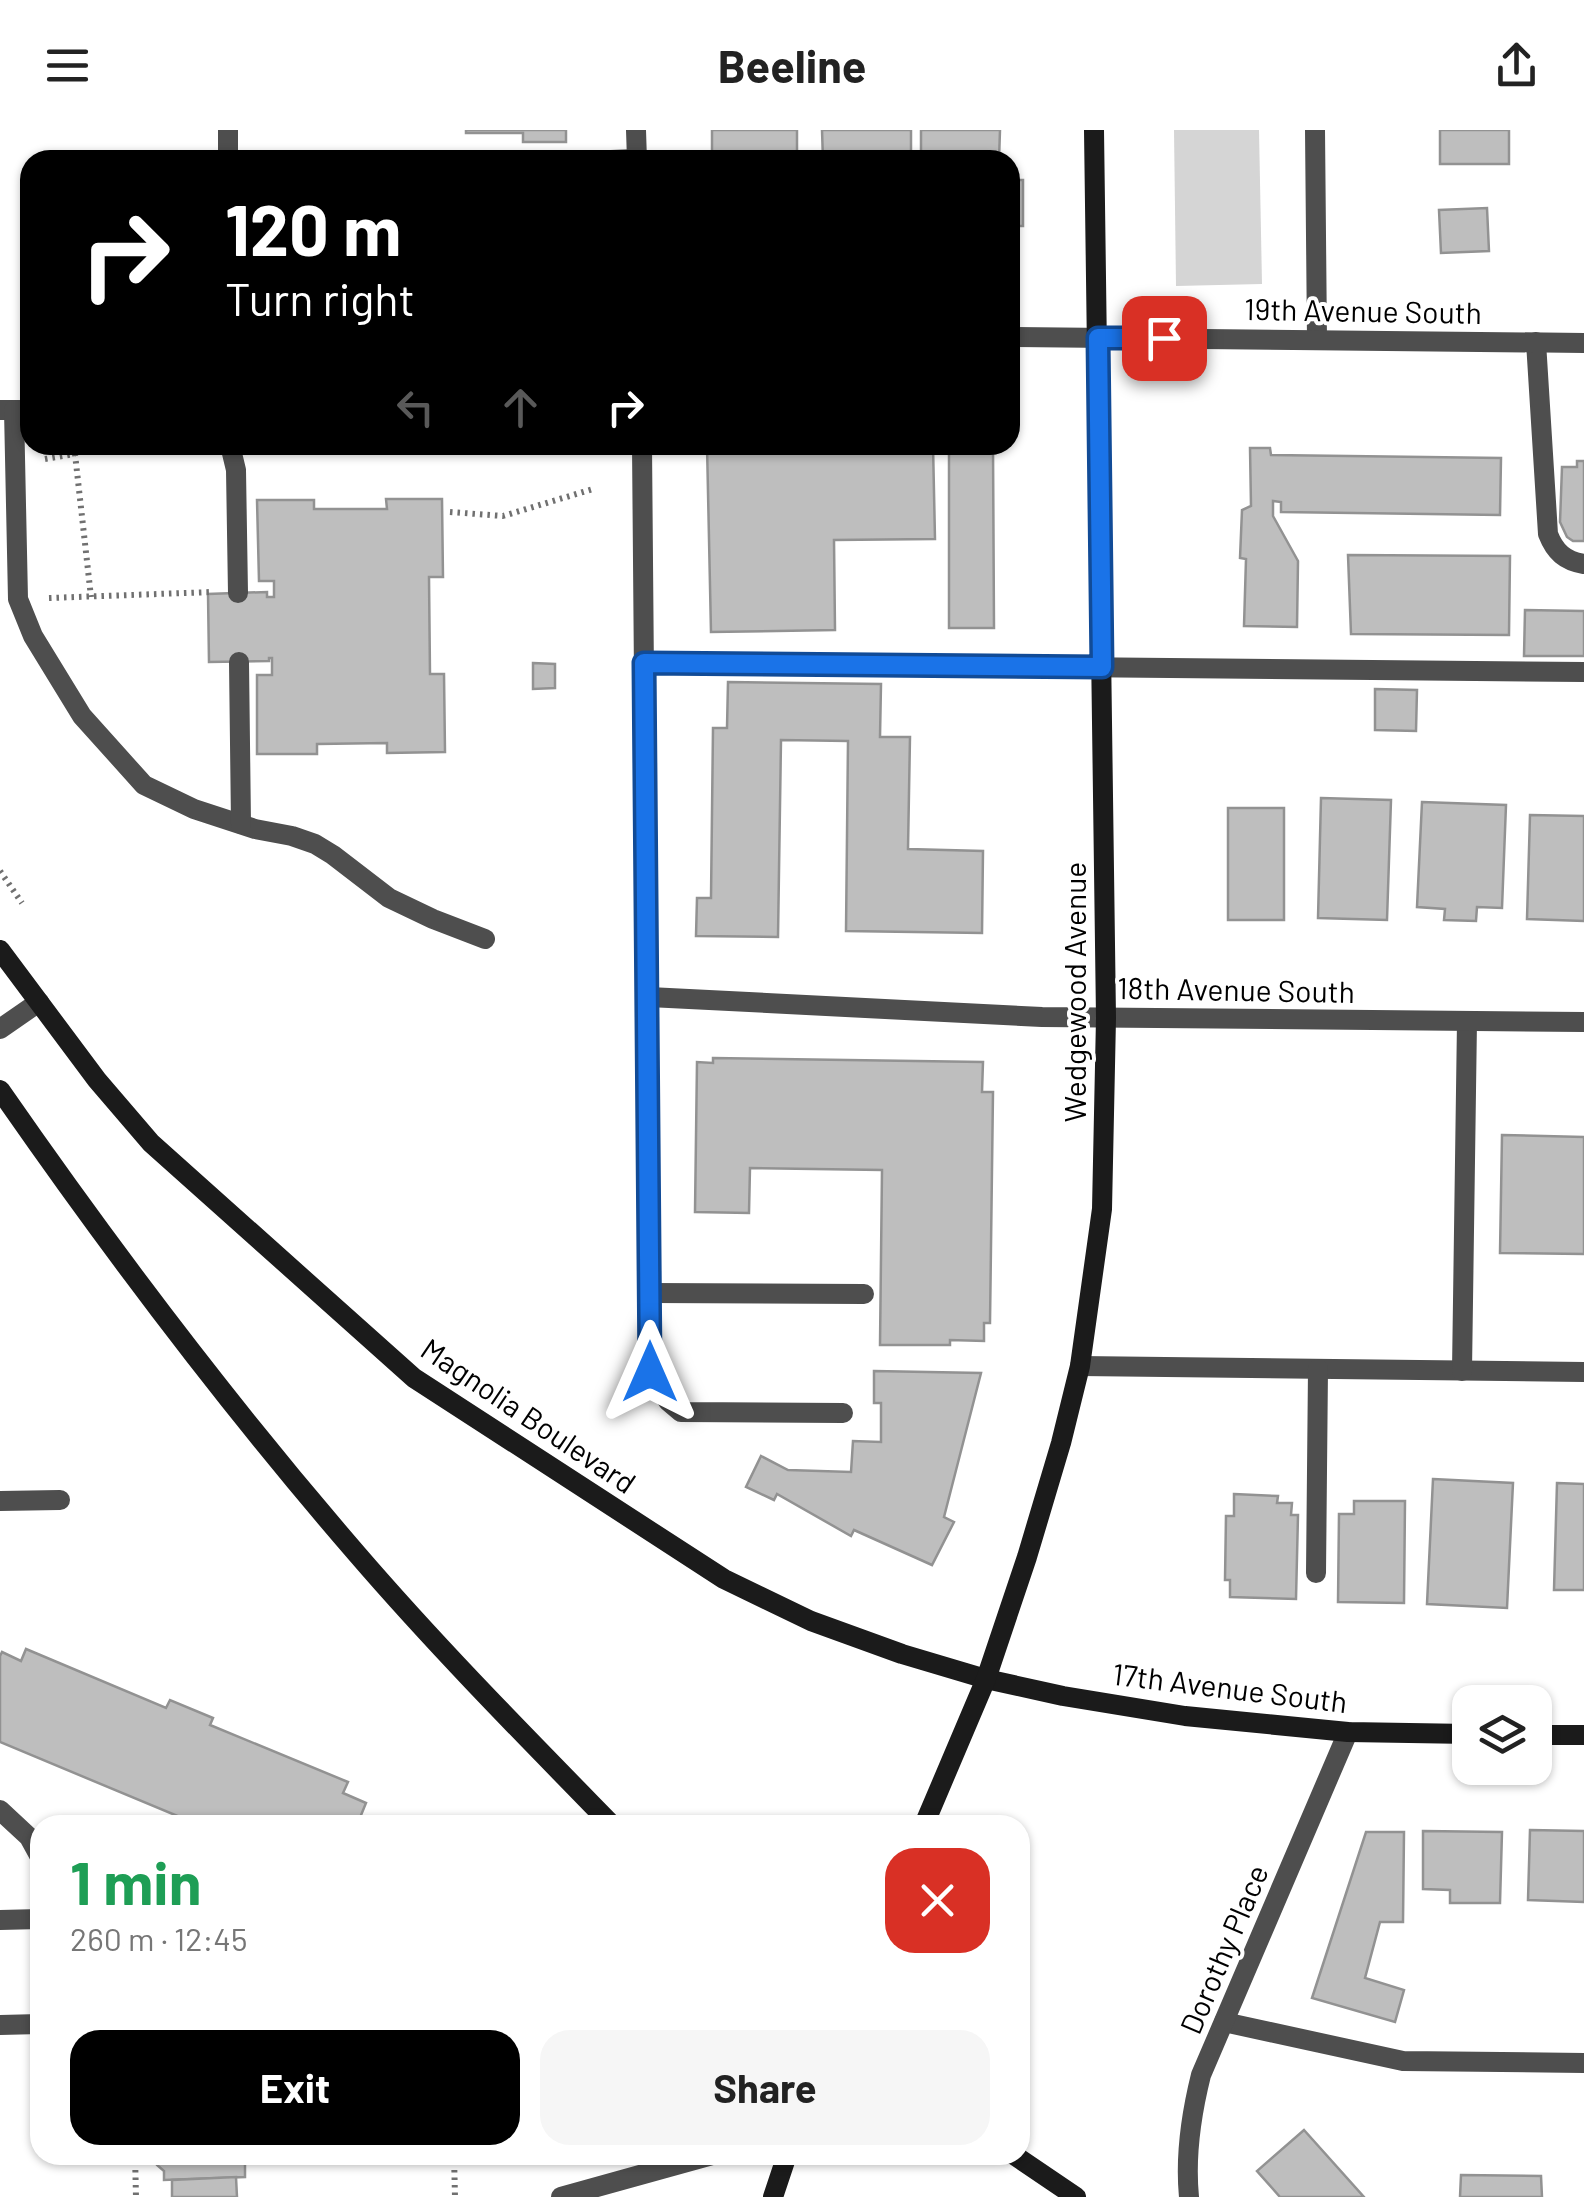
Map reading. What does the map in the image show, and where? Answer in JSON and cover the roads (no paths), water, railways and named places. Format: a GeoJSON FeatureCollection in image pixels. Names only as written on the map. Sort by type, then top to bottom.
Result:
{"type":"FeatureCollection","features":[{"type":"Feature","properties":{"kind":"main road","name":"Wedgewood Avenue"},"geometry":{"type":"LineString","coordinates":[[928,1815],[986,1679],[1061,1443],[1080,1366],[1102,1209],[1106,1018],[1094,130]]}},
{"type":"Feature","properties":{"kind":"main road","name":"Magnolia Boulevard"},"geometry":{"type":"LineString","coordinates":[[0,950],[97,1080],[150,1143],[414,1378],[724,1579],[811,1621],[986,1679]]}},
{"type":"Feature","properties":{"kind":"main road"},"geometry":{"type":"LineString","coordinates":[[0,1090],[78,1203],[212,1378],[356,1554],[471,1682],[602,1815]]}},
{"type":"Feature","properties":{"kind":"main road","name":"17th Avenue South"},"geometry":{"type":"LineString","coordinates":[[986,1679],[1186,1716],[1348,1732],[1452,1734]]}},
{"type":"Feature","properties":{"kind":"main road"},"geometry":{"type":"LineString","coordinates":[[1552,1735],[1584,1735]]}},
{"type":"Feature","properties":{"kind":"main road"},"geometry":{"type":"LineString","coordinates":[[773,2197],[784,2165]]}},
{"type":"Feature","properties":{"kind":"main road"},"geometry":{"type":"LineString","coordinates":[[1029,2165],[1076,2197]]}},
{"type":"Feature","properties":{"kind":"street"},"geometry":{"type":"LineString","coordinates":[[1315,130],[1317,340]]}},
{"type":"Feature","properties":{"kind":"street","name":"19th Avenue South"},"geometry":{"type":"LineString","coordinates":[[1020,337],[1584,342]]}},
{"type":"Feature","properties":{"kind":"street"},"geometry":{"type":"LineString","coordinates":[[1536,342],[1548,534],[1566,559],[1584,564]]}},
{"type":"Feature","properties":{"kind":"street"},"geometry":{"type":"LineString","coordinates":[[15,410],[18,600],[32,636],[82,716],[144,785],[194,810],[314,844],[389,898],[484,939]]}},
{"type":"Feature","properties":{"kind":"street"},"geometry":{"type":"LineString","coordinates":[[232,455],[238,592]]}},
{"type":"Feature","properties":{"kind":"street"},"geometry":{"type":"LineString","coordinates":[[642,455],[650,1372],[668,1401],[681,1412],[842,1413]]}},
{"type":"Feature","properties":{"kind":"street"},"geometry":{"type":"LineString","coordinates":[[239,662],[241,824]]}},
{"type":"Feature","properties":{"kind":"street"},"geometry":{"type":"LineString","coordinates":[[644,663],[1584,672]]}},
{"type":"Feature","properties":{"kind":"street","name":"18th Avenue South"},"geometry":{"type":"LineString","coordinates":[[648,997],[1042,1017],[1584,1022]]}},
{"type":"Feature","properties":{"kind":"street"},"geometry":{"type":"LineString","coordinates":[[0,1029],[38,1002]]}},
{"type":"Feature","properties":{"kind":"street"},"geometry":{"type":"LineString","coordinates":[[1462,1371],[1467,1021]]}},
{"type":"Feature","properties":{"kind":"street"},"geometry":{"type":"LineString","coordinates":[[650,1293],[864,1294]]}},
{"type":"Feature","properties":{"kind":"street"},"geometry":{"type":"LineString","coordinates":[[1080,1366],[1584,1372]]}},
{"type":"Feature","properties":{"kind":"street"},"geometry":{"type":"LineString","coordinates":[[1316,1573],[1318,1369]]}},
{"type":"Feature","properties":{"kind":"street"},"geometry":{"type":"LineString","coordinates":[[0,1501],[60,1500]]}},
{"type":"Feature","properties":{"kind":"street","name":"Dorothy Place"},"geometry":{"type":"LineString","coordinates":[[1189,2197],[1187,2162],[1201,2075],[1348,1732]]}},
{"type":"Feature","properties":{"kind":"street"},"geometry":{"type":"LineString","coordinates":[[0,1810],[30,1840]]}},
{"type":"Feature","properties":{"kind":"street"},"geometry":{"type":"LineString","coordinates":[[0,1920],[30,1919]]}},
{"type":"Feature","properties":{"kind":"street"},"geometry":{"type":"LineString","coordinates":[[1224,2022],[1403,2061],[1584,2064]]}},
{"type":"Feature","properties":{"kind":"street"},"geometry":{"type":"LineString","coordinates":[[0,2025],[30,2024]]}},
{"type":"Feature","properties":{"kind":"street"},"geometry":{"type":"LineString","coordinates":[[561,2197],[676,2165]]}}]}
